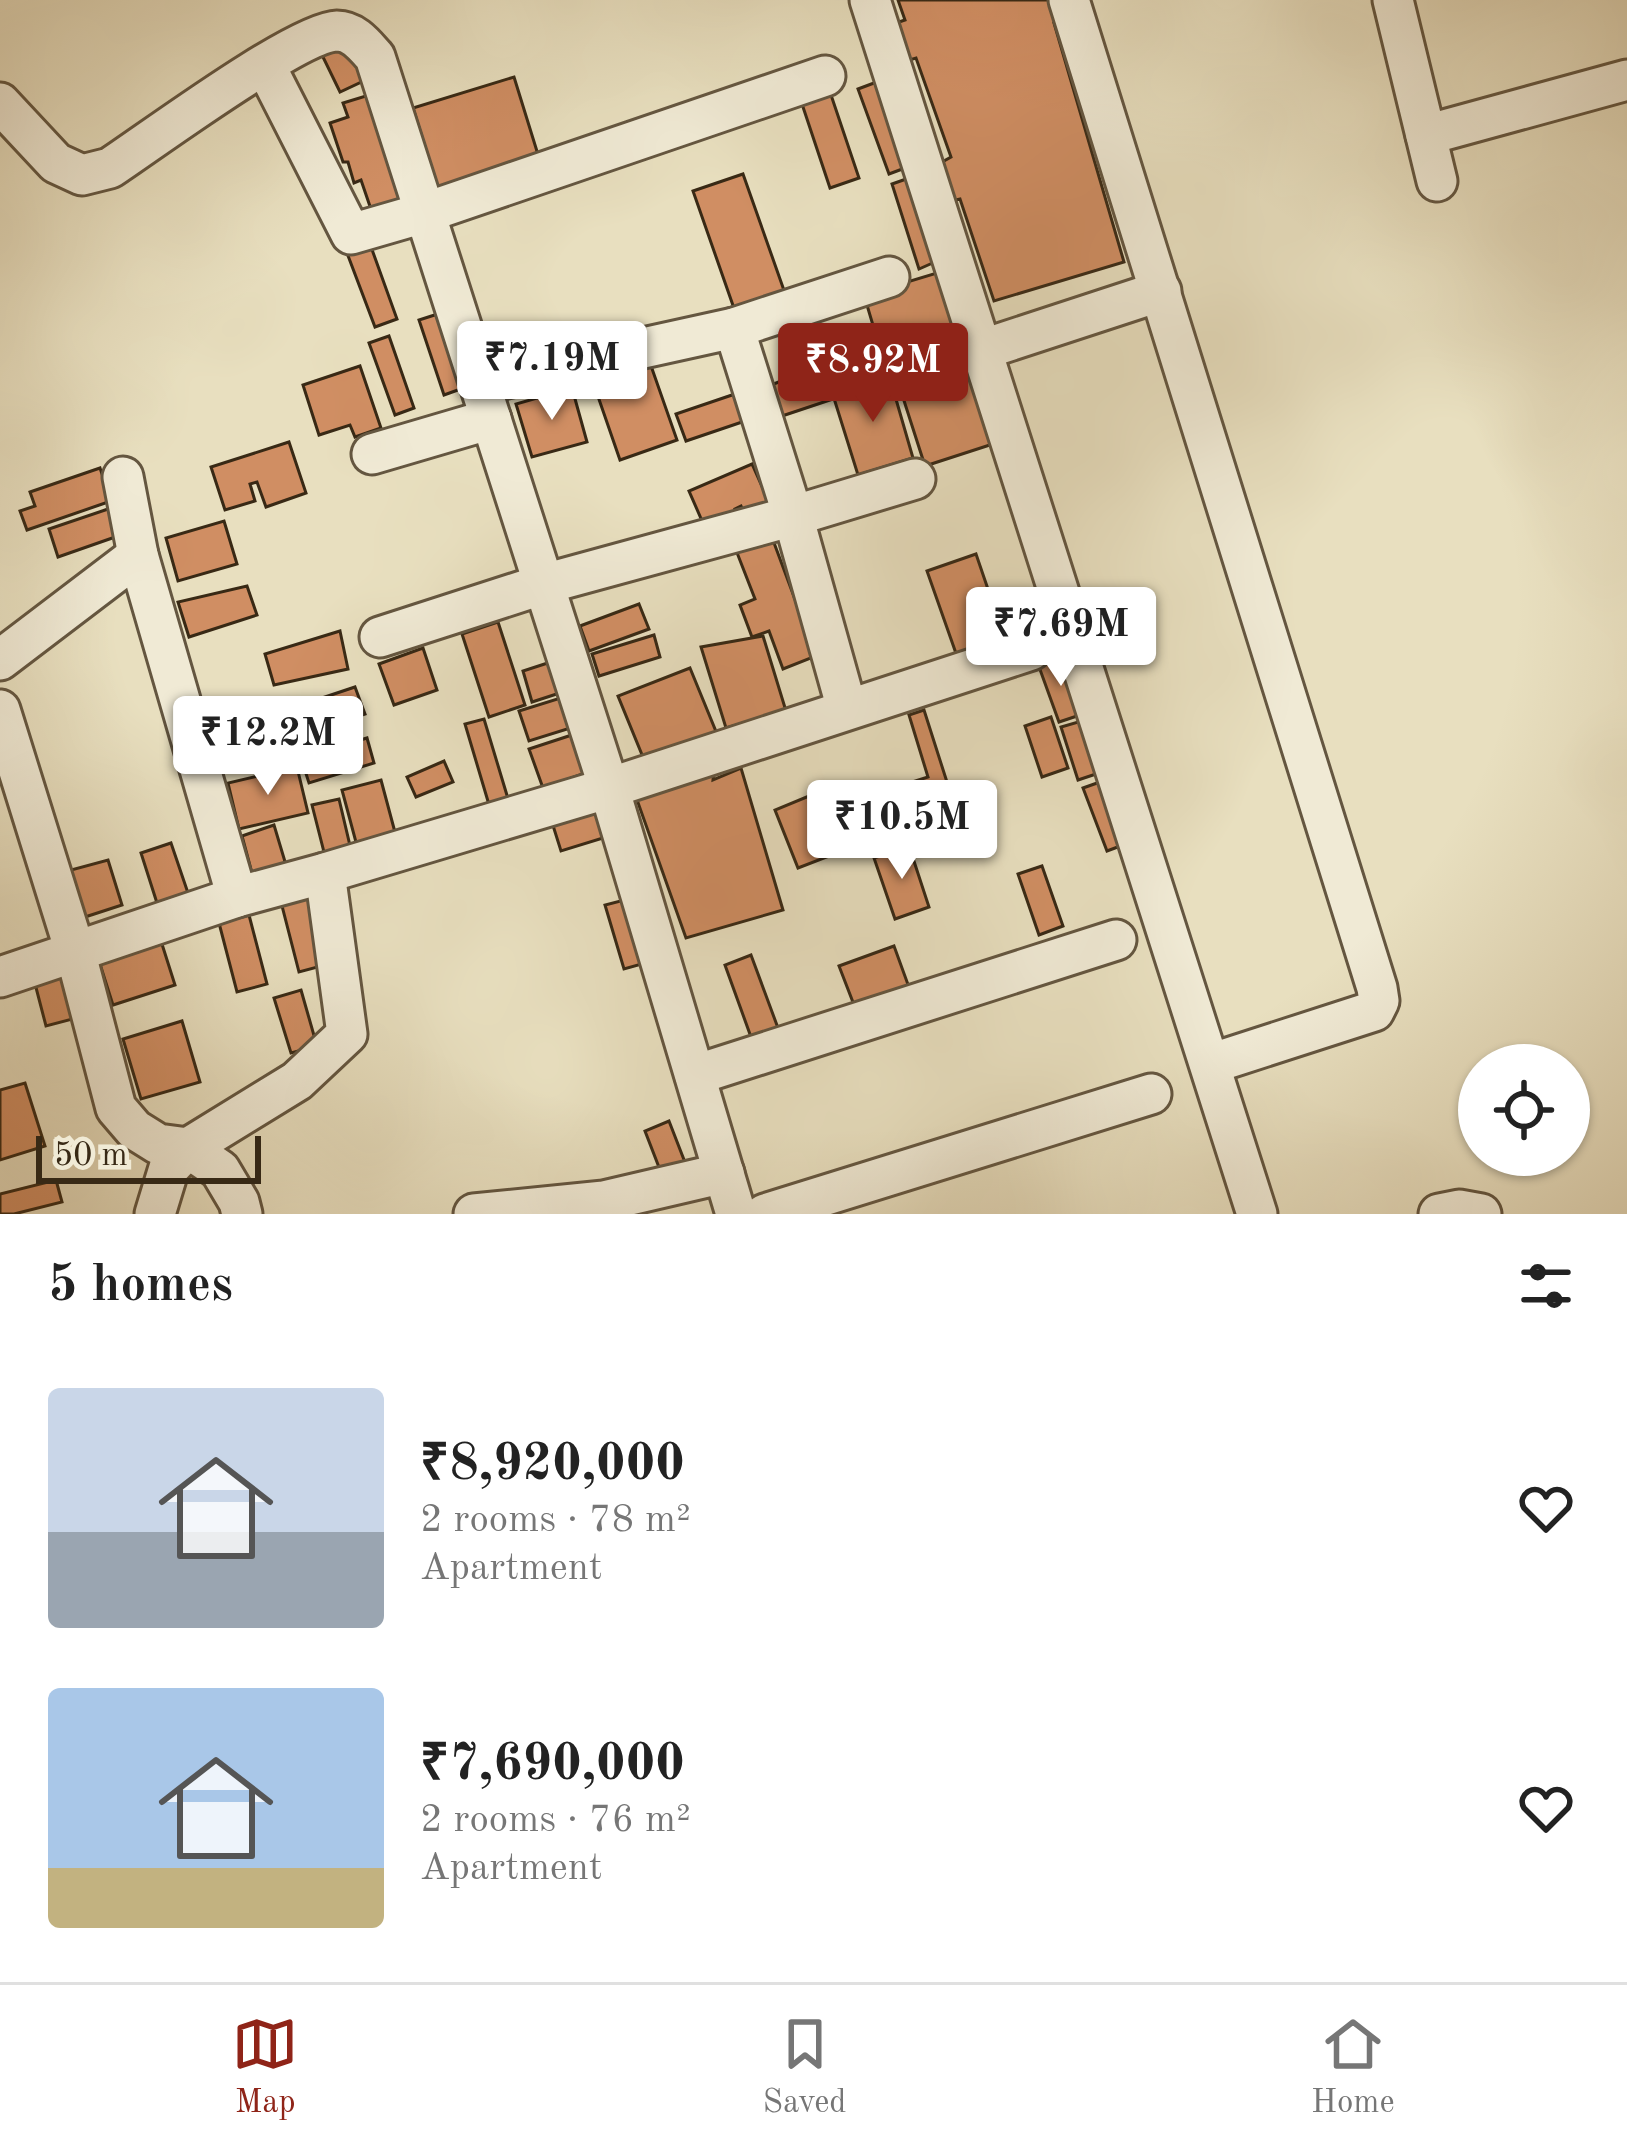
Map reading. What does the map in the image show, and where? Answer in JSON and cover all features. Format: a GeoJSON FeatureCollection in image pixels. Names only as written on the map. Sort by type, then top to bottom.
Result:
{"type":"FeatureCollection","features":[{"type":"Feature","properties":{"kind":"street"},"geometry":{"type":"LineString","coordinates":[[869,0],[1257,1214]]}},
{"type":"Feature","properties":{"kind":"street"},"geometry":{"type":"LineString","coordinates":[[1069,0],[1377,988],[1374,1011],[1210,1064]]}},
{"type":"Feature","properties":{"kind":"street"},"geometry":{"type":"LineString","coordinates":[[1393,0],[1437,181]]}},
{"type":"Feature","properties":{"kind":"street"},"geometry":{"type":"LineString","coordinates":[[0,103],[56,163],[82,175],[110,168],[265,64],[316,37],[340,31],[358,38],[375,57],[609,788],[736,1214]]}},
{"type":"Feature","properties":{"kind":"street"},"geometry":{"type":"LineString","coordinates":[[265,64],[352,234],[825,76]]}},
{"type":"Feature","properties":{"kind":"street"},"geometry":{"type":"LineString","coordinates":[[1426,135],[1627,80]]}},
{"type":"Feature","properties":{"kind":"street"},"geometry":{"type":"LineString","coordinates":[[372,454],[486,402],[889,277]]}},
{"type":"Feature","properties":{"kind":"street"},"geometry":{"type":"LineString","coordinates":[[981,350],[1161,291]]}},
{"type":"Feature","properties":{"kind":"street"},"geometry":{"type":"LineString","coordinates":[[734,328],[847,709]]}},
{"type":"Feature","properties":{"kind":"street"},"geometry":{"type":"LineString","coordinates":[[123,477],[138,556],[236,897]]}},
{"type":"Feature","properties":{"kind":"street"},"geometry":{"type":"LineString","coordinates":[[380,638],[544,584],[915,479]]}},
{"type":"Feature","properties":{"kind":"street"},"geometry":{"type":"LineString","coordinates":[[0,660],[138,556]]}},
{"type":"Feature","properties":{"kind":"street"},"geometry":{"type":"LineString","coordinates":[[0,977],[236,897],[609,788],[1031,650]]}},
{"type":"Feature","properties":{"kind":"street"},"geometry":{"type":"LineString","coordinates":[[0,710],[75,951],[116,1108],[134,1129],[158,1144],[188,1148],[220,1170],[242,1214]]}},
{"type":"Feature","properties":{"kind":"street"},"geometry":{"type":"LineString","coordinates":[[155,1214],[169,1168],[188,1148],[298,1081],[347,1034],[325,873]]}},
{"type":"Feature","properties":{"kind":"street"},"geometry":{"type":"LineString","coordinates":[[694,1075],[1116,940]]}},
{"type":"Feature","properties":{"kind":"street"},"geometry":{"type":"LineString","coordinates":[[765,1214],[1151,1094]]}},
{"type":"Feature","properties":{"kind":"street"},"geometry":{"type":"LineString","coordinates":[[474,1214],[604,1201],[724,1173]]}},
{"type":"Feature","properties":{"kind":"street"},"geometry":{"type":"LineString","coordinates":[[1438,1214],[1459,1210],[1481,1214]]}},
{"type":"Feature","properties":{"kind":"building"},"geometry":{"type":"Polygon","coordinates":[[[898,0],[1059,0],[1065,20],[1054,23],[1124,262],[994,301],[960,199],[947,202],[935,166],[951,157],[916,58],[906,61],[893,24],[905,20],[898,0]]]}},
{"type":"Feature","properties":{"kind":"building"},"geometry":{"type":"Polygon","coordinates":[[[354,41],[374,76],[340,92],[322,55],[354,41]]]}},
{"type":"Feature","properties":{"kind":"building"},"geometry":{"type":"Polygon","coordinates":[[[514,77],[540,161],[439,192],[413,108],[514,77]]]}},
{"type":"Feature","properties":{"kind":"building"},"geometry":{"type":"Polygon","coordinates":[[[882,80],[913,165],[889,174],[858,89],[882,80]]]}},
{"type":"Feature","properties":{"kind":"building"},"geometry":{"type":"Polygon","coordinates":[[[829,89],[859,178],[830,188],[800,98],[829,89]]]}},
{"type":"Feature","properties":{"kind":"building"},"geometry":{"type":"Polygon","coordinates":[[[382,91],[419,203],[374,218],[361,180],[354,183],[348,162],[343,162],[330,123],[348,117],[343,103],[382,91]]]}},
{"type":"Feature","properties":{"kind":"building"},"geometry":{"type":"Polygon","coordinates":[[[743,174],[786,296],[736,314],[693,191],[743,174]]]}},
{"type":"Feature","properties":{"kind":"building"},"geometry":{"type":"Polygon","coordinates":[[[909,178],[937,261],[919,269],[892,184],[909,178]]]}},
{"type":"Feature","properties":{"kind":"building"},"geometry":{"type":"Polygon","coordinates":[[[370,244],[397,319],[375,327],[347,253],[370,244]]]}},
{"type":"Feature","properties":{"kind":"building"},"geometry":{"type":"Polygon","coordinates":[[[940,272],[956,326],[880,349],[864,295],[940,272]]]}},
{"type":"Feature","properties":{"kind":"building"},"geometry":{"type":"Polygon","coordinates":[[[444,312],[469,386],[444,395],[419,320],[444,312]]]}},
{"type":"Feature","properties":{"kind":"building"},"geometry":{"type":"Polygon","coordinates":[[[960,332],[996,443],[925,466],[889,354],[960,332]]]}},
{"type":"Feature","properties":{"kind":"building"},"geometry":{"type":"Polygon","coordinates":[[[389,336],[414,408],[395,415],[369,343],[389,336]]]}},
{"type":"Feature","properties":{"kind":"building"},"geometry":{"type":"Polygon","coordinates":[[[650,363],[677,440],[620,460],[593,382],[650,363]]]}},
{"type":"Feature","properties":{"kind":"building"},"geometry":{"type":"Polygon","coordinates":[[[822,365],[833,399],[776,418],[766,387],[822,365]]]}},
{"type":"Feature","properties":{"kind":"building"},"geometry":{"type":"Polygon","coordinates":[[[360,366],[381,428],[355,437],[350,425],[319,435],[303,385],[360,366]]]}},
{"type":"Feature","properties":{"kind":"building"},"geometry":{"type":"Polygon","coordinates":[[[889,375],[913,458],[858,475],[832,392],[889,375]]]}},
{"type":"Feature","properties":{"kind":"building"},"geometry":{"type":"Polygon","coordinates":[[[572,388],[587,442],[532,457],[516,404],[572,388]]]}},
{"type":"Feature","properties":{"kind":"building"},"geometry":{"type":"Polygon","coordinates":[[[735,394],[745,421],[686,441],[676,414],[735,394]]]}},
{"type":"Feature","properties":{"kind":"building"},"geometry":{"type":"Polygon","coordinates":[[[289,442],[306,493],[266,507],[257,482],[250,484],[255,501],[225,510],[211,467],[289,442]]]}},
{"type":"Feature","properties":{"kind":"building"},"geometry":{"type":"Polygon","coordinates":[[[752,464],[774,513],[749,524],[741,506],[735,509],[739,518],[706,530],[689,491],[752,464]]]}},
{"type":"Feature","properties":{"kind":"building"},"geometry":{"type":"Polygon","coordinates":[[[100,468],[111,501],[27,530],[20,511],[35,506],[30,492],[100,468]]]}},
{"type":"Feature","properties":{"kind":"building"},"geometry":{"type":"Polygon","coordinates":[[[108,509],[118,536],[58,557],[49,529],[108,509]]]}},
{"type":"Feature","properties":{"kind":"building"},"geometry":{"type":"Polygon","coordinates":[[[224,521],[237,564],[178,581],[166,538],[224,521]]]}},
{"type":"Feature","properties":{"kind":"building"},"geometry":{"type":"Polygon","coordinates":[[[770,532],[816,656],[783,669],[769,631],[752,637],[740,605],[755,599],[734,545],[770,532]]]}},
{"type":"Feature","properties":{"kind":"building"},"geometry":{"type":"Polygon","coordinates":[[[976,554],[1006,642],[958,659],[927,571],[976,554]]]}},
{"type":"Feature","properties":{"kind":"building"},"geometry":{"type":"Polygon","coordinates":[[[247,586],[257,615],[189,637],[178,602],[247,586]]]}},
{"type":"Feature","properties":{"kind":"building"},"geometry":{"type":"Polygon","coordinates":[[[639,604],[649,629],[589,651],[580,626],[639,604]]]}},
{"type":"Feature","properties":{"kind":"building"},"geometry":{"type":"Polygon","coordinates":[[[498,622],[525,705],[489,717],[462,634],[498,622]]]}},
{"type":"Feature","properties":{"kind":"building"},"geometry":{"type":"Polygon","coordinates":[[[340,631],[348,669],[274,685],[265,654],[340,631]]]}},
{"type":"Feature","properties":{"kind":"building"},"geometry":{"type":"Polygon","coordinates":[[[654,635],[660,657],[599,676],[592,654],[654,635]]]}},
{"type":"Feature","properties":{"kind":"building"},"geometry":{"type":"Polygon","coordinates":[[[763,636],[786,711],[726,728],[701,647],[763,636]]]}},
{"type":"Feature","properties":{"kind":"building"},"geometry":{"type":"Polygon","coordinates":[[[423,648],[437,690],[394,705],[379,664],[423,648]]]}},
{"type":"Feature","properties":{"kind":"building"},"geometry":{"type":"Polygon","coordinates":[[[1063,655],[1083,714],[1059,722],[1038,664],[1063,655]]]}},
{"type":"Feature","properties":{"kind":"building"},"geometry":{"type":"Polygon","coordinates":[[[560,659],[569,690],[532,702],[523,671],[560,659]]]}},
{"type":"Feature","properties":{"kind":"building"},"geometry":{"type":"Polygon","coordinates":[[[690,668],[717,734],[645,762],[618,696],[690,668]]]}},
{"type":"Feature","properties":{"kind":"building"},"geometry":{"type":"Polygon","coordinates":[[[355,687],[365,714],[292,738],[283,711],[355,687]]]}},
{"type":"Feature","properties":{"kind":"building"},"geometry":{"type":"Polygon","coordinates":[[[570,695],[580,725],[529,741],[519,711],[570,695]]]}},
{"type":"Feature","properties":{"kind":"building"},"geometry":{"type":"Polygon","coordinates":[[[269,710],[279,747],[222,763],[211,726],[269,710]]]}},
{"type":"Feature","properties":{"kind":"building"},"geometry":{"type":"Polygon","coordinates":[[[924,710],[961,826],[923,838],[906,784],[928,777],[909,715],[924,710]]]}},
{"type":"Feature","properties":{"kind":"building"},"geometry":{"type":"Polygon","coordinates":[[[1051,717],[1068,768],[1042,777],[1025,726],[1051,717]]]}},
{"type":"Feature","properties":{"kind":"building"},"geometry":{"type":"Polygon","coordinates":[[[484,719],[509,802],[490,808],[465,724],[484,719]]]}},
{"type":"Feature","properties":{"kind":"building"},"geometry":{"type":"Polygon","coordinates":[[[1085,720],[1102,772],[1078,780],[1061,727],[1085,720]]]}},
{"type":"Feature","properties":{"kind":"building"},"geometry":{"type":"Polygon","coordinates":[[[581,732],[594,770],[543,788],[529,749],[581,732]]]}},
{"type":"Feature","properties":{"kind":"building"},"geometry":{"type":"Polygon","coordinates":[[[367,738],[374,763],[309,783],[301,758],[367,738]]]}},
{"type":"Feature","properties":{"kind":"building"},"geometry":{"type":"Polygon","coordinates":[[[444,761],[453,782],[416,797],[407,777],[444,761]]]}},
{"type":"Feature","properties":{"kind":"building"},"geometry":{"type":"Polygon","coordinates":[[[297,767],[308,813],[239,829],[228,783],[297,767]]]}},
{"type":"Feature","properties":{"kind":"building"},"geometry":{"type":"Polygon","coordinates":[[[714,768],[713,780],[741,768],[783,910],[686,938],[636,797],[714,768]]]}},
{"type":"Feature","properties":{"kind":"building"},"geometry":{"type":"Polygon","coordinates":[[[381,780],[396,836],[357,846],[342,790],[381,780]]]}},
{"type":"Feature","properties":{"kind":"building"},"geometry":{"type":"Polygon","coordinates":[[[1100,782],[1123,845],[1107,851],[1083,788],[1100,782]]]}},
{"type":"Feature","properties":{"kind":"building"},"geometry":{"type":"Polygon","coordinates":[[[809,796],[832,855],[798,868],[775,810],[809,796]]]}},
{"type":"Feature","properties":{"kind":"building"},"geometry":{"type":"Polygon","coordinates":[[[605,798],[616,834],[561,851],[550,816],[605,798]]]}},
{"type":"Feature","properties":{"kind":"building"},"geometry":{"type":"Polygon","coordinates":[[[339,799],[351,850],[325,856],[312,805],[339,799]]]}},
{"type":"Feature","properties":{"kind":"building"},"geometry":{"type":"Polygon","coordinates":[[[274,825],[286,865],[253,877],[242,836],[274,825]]]}},
{"type":"Feature","properties":{"kind":"building"},"geometry":{"type":"Polygon","coordinates":[[[171,843],[188,893],[157,903],[141,853],[171,843]]]}},
{"type":"Feature","properties":{"kind":"building"},"geometry":{"type":"Polygon","coordinates":[[[909,846],[929,907],[895,919],[874,858],[909,846]]]}},
{"type":"Feature","properties":{"kind":"building"},"geometry":{"type":"Polygon","coordinates":[[[108,860],[122,905],[85,917],[71,870],[108,860]]]}},
{"type":"Feature","properties":{"kind":"building"},"geometry":{"type":"Polygon","coordinates":[[[1042,866],[1063,926],[1039,935],[1018,874],[1042,866]]]}},
{"type":"Feature","properties":{"kind":"building"},"geometry":{"type":"Polygon","coordinates":[[[310,890],[329,964],[299,972],[280,898],[310,890]]]}},
{"type":"Feature","properties":{"kind":"building"},"geometry":{"type":"Polygon","coordinates":[[[632,898],[649,962],[624,969],[605,905],[632,898]]]}},
{"type":"Feature","properties":{"kind":"building"},"geometry":{"type":"Polygon","coordinates":[[[249,915],[267,984],[237,992],[219,923],[249,915]]]}},
{"type":"Feature","properties":{"kind":"building"},"geometry":{"type":"Polygon","coordinates":[[[161,941],[175,985],[113,1005],[99,961],[161,941]]]}},
{"type":"Feature","properties":{"kind":"building"},"geometry":{"type":"Polygon","coordinates":[[[894,946],[910,990],[856,1010],[839,966],[894,946]]]}},
{"type":"Feature","properties":{"kind":"building"},"geometry":{"type":"Polygon","coordinates":[[[751,955],[778,1028],[751,1037],[725,965],[751,955]]]}},
{"type":"Feature","properties":{"kind":"building"},"geometry":{"type":"Polygon","coordinates":[[[71,967],[84,1016],[46,1026],[33,976],[71,967]]]}},
{"type":"Feature","properties":{"kind":"building"},"geometry":{"type":"Polygon","coordinates":[[[301,990],[317,1046],[291,1053],[274,998],[301,990]]]}},
{"type":"Feature","properties":{"kind":"building"},"geometry":{"type":"Polygon","coordinates":[[[182,1021],[200,1082],[141,1099],[123,1039],[182,1021]]]}},
{"type":"Feature","properties":{"kind":"building"},"geometry":{"type":"Polygon","coordinates":[[[25,1083],[45,1146],[0,1160],[0,1090],[25,1083]]]}},
{"type":"Feature","properties":{"kind":"building"},"geometry":{"type":"Polygon","coordinates":[[[669,1121],[686,1165],[662,1175],[645,1131],[669,1121]]]}},
{"type":"Feature","properties":{"kind":"building"},"geometry":{"type":"Polygon","coordinates":[[[56,1180],[62,1202],[0,1214],[0,1194],[56,1180]]]}}]}
